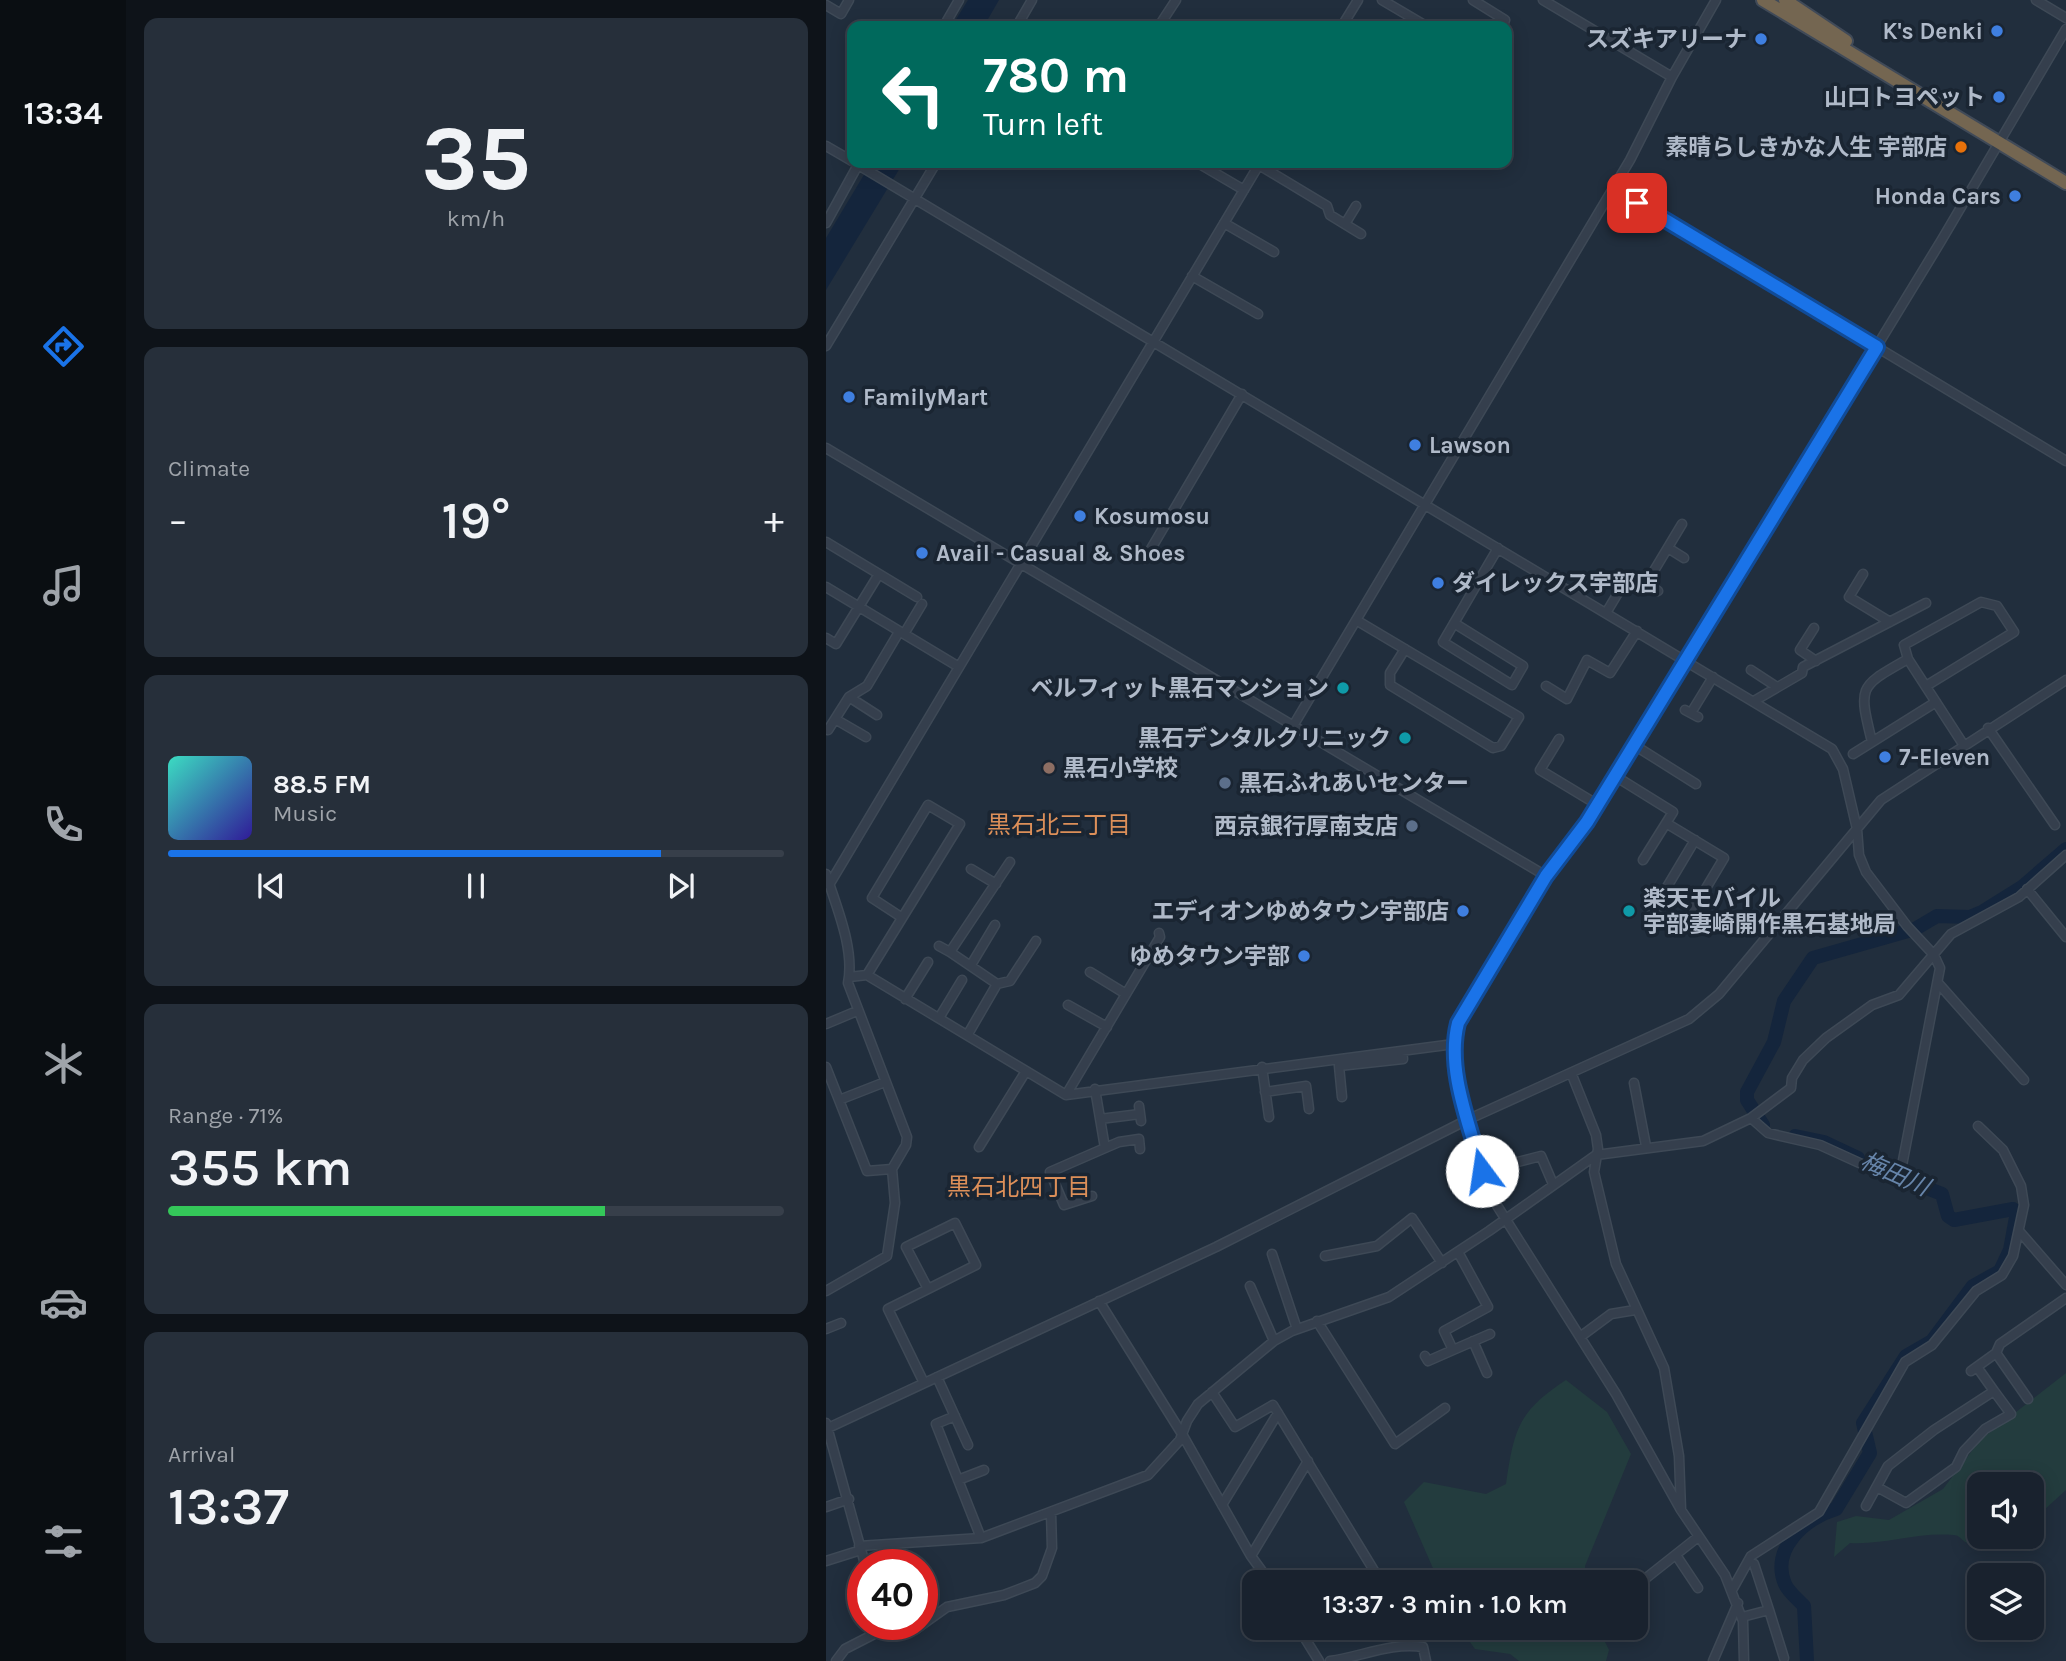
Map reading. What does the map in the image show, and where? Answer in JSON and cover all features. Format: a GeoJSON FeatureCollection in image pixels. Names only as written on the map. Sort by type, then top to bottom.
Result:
{"type":"FeatureCollection","features":[{"type":"Feature","properties":{"kind":"highway"},"geometry":{"type":"LineString","coordinates":[[1763,0],[2000,140],[2066,175]]}},
{"type":"Feature","properties":{"kind":"highway"},"geometry":{"type":"LineString","coordinates":[[1785,0],[2066,183]]}},
{"type":"Feature","properties":{"kind":"street"},"geometry":{"type":"LineString","coordinates":[[826,5],[841,14],[849,0]]}},
{"type":"Feature","properties":{"kind":"street"},"geometry":{"type":"LineString","coordinates":[[947,21],[959,0]]}},
{"type":"Feature","properties":{"kind":"street"},"geometry":{"type":"LineString","coordinates":[[1020,21],[1032,0]]}},
{"type":"Feature","properties":{"kind":"street"},"geometry":{"type":"LineString","coordinates":[[1162,21],[1176,0]]}},
{"type":"Feature","properties":{"kind":"street"},"geometry":{"type":"LineString","coordinates":[[1345,21],[1359,0]]}},
{"type":"Feature","properties":{"kind":"street"},"geometry":{"type":"LineString","coordinates":[[1382,0],[1418,21]]}},
{"type":"Feature","properties":{"kind":"street"},"geometry":{"type":"LineString","coordinates":[[1473,0],[1505,21]]}},
{"type":"Feature","properties":{"kind":"street"},"geometry":{"type":"LineString","coordinates":[[1543,0],[1672,77]]}},
{"type":"Feature","properties":{"kind":"street"},"geometry":{"type":"LineString","coordinates":[[1293,726],[1614,188],[1716,0]]}},
{"type":"Feature","properties":{"kind":"street"},"geometry":{"type":"LineString","coordinates":[[2036,0],[2066,18]]}},
{"type":"Feature","properties":{"kind":"street"},"geometry":{"type":"LineString","coordinates":[[1744,1661],[1742,1617],[1732,1590],[1681,1510],[1580,1337],[1504,1219],[1482,1171],[1456,1070],[1454,1044],[1458,1023],[1546,876],[1598,805],[1877,347],[2066,29]]}},
{"type":"Feature","properties":{"kind":"street"},"geometry":{"type":"LineString","coordinates":[[826,146],[847,158]]}},
{"type":"Feature","properties":{"kind":"street"},"geometry":{"type":"LineString","coordinates":[[826,223],[854,168]]}},
{"type":"Feature","properties":{"kind":"street"},"geometry":{"type":"LineString","coordinates":[[864,168],[1832,749],[1843,769],[1857,829],[1859,855],[1866,872],[1910,930],[1934,955],[1940,968],[1900,1178],[1828,1148],[1768,1133],[1754,1116]]}},
{"type":"Feature","properties":{"kind":"street"},"geometry":{"type":"LineString","coordinates":[[826,346],[933,168]]}},
{"type":"Feature","properties":{"kind":"street"},"geometry":{"type":"LineString","coordinates":[[1207,168],[1244,190]]}},
{"type":"Feature","properties":{"kind":"street"},"geometry":{"type":"LineString","coordinates":[[829,885],[1258,168]]}},
{"type":"Feature","properties":{"kind":"street"},"geometry":{"type":"LineString","coordinates":[[1266,168],[1328,206],[1330,215],[1361,234]]}},
{"type":"Feature","properties":{"kind":"street"},"geometry":{"type":"LineString","coordinates":[[1614,188],[2066,461]]}},
{"type":"Feature","properties":{"kind":"street"},"geometry":{"type":"LineString","coordinates":[[1345,224],[1356,206]]}},
{"type":"Feature","properties":{"kind":"street"},"geometry":{"type":"LineString","coordinates":[[1224,223],[1274,252]]}},
{"type":"Feature","properties":{"kind":"street"},"geometry":{"type":"LineString","coordinates":[[1192,276],[1258,314]]}},
{"type":"Feature","properties":{"kind":"street"},"geometry":{"type":"LineString","coordinates":[[1145,559],[1242,394]]}},
{"type":"Feature","properties":{"kind":"street"},"geometry":{"type":"LineString","coordinates":[[826,448],[1546,876]]}},
{"type":"Feature","properties":{"kind":"street"},"geometry":{"type":"LineString","coordinates":[[1646,584],[1682,524]]}},
{"type":"Feature","properties":{"kind":"street"},"geometry":{"type":"LineString","coordinates":[[826,542],[920,601],[867,686],[849,697],[828,730]]}},
{"type":"Feature","properties":{"kind":"street"},"geometry":{"type":"LineString","coordinates":[[1454,623],[1523,666],[1512,685],[1443,642],[1454,623],[1498,548]]}},
{"type":"Feature","properties":{"kind":"street"},"geometry":{"type":"LineString","coordinates":[[1668,548],[1684,558]]}},
{"type":"Feature","properties":{"kind":"street"},"geometry":{"type":"LineString","coordinates":[[826,638],[836,644],[879,574]]}},
{"type":"Feature","properties":{"kind":"street"},"geometry":{"type":"LineString","coordinates":[[1863,574],[1849,597],[1890,622]]}},
{"type":"Feature","properties":{"kind":"street"},"geometry":{"type":"LineString","coordinates":[[1606,612],[1627,578],[1633,576],[1658,592]]}},
{"type":"Feature","properties":{"kind":"street"},"geometry":{"type":"LineString","coordinates":[[826,587],[959,667]]}},
{"type":"Feature","properties":{"kind":"street"},"geometry":{"type":"LineString","coordinates":[[1926,686],[2014,632],[1997,606],[1981,602],[1908,641],[1904,650],[1908,659],[1963,744]]}},
{"type":"Feature","properties":{"kind":"street"},"geometry":{"type":"LineString","coordinates":[[1754,701],[1816,661],[1926,603]]}},
{"type":"Feature","properties":{"kind":"street"},"geometry":{"type":"LineString","coordinates":[[1356,620],[1405,649],[1519,717],[1502,746],[1493,748],[1390,685],[1390,673],[1405,649]]}},
{"type":"Feature","properties":{"kind":"street"},"geometry":{"type":"LineString","coordinates":[[1814,628],[1800,650],[1816,661]]}},
{"type":"Feature","properties":{"kind":"street"},"geometry":{"type":"LineString","coordinates":[[1546,685],[1567,699],[1587,660],[1610,673],[1637,631]]}},
{"type":"Feature","properties":{"kind":"street"},"geometry":{"type":"LineString","coordinates":[[1872,742],[1863,697],[1866,687],[1871,681],[1908,659]]}},
{"type":"Feature","properties":{"kind":"street"},"geometry":{"type":"LineString","coordinates":[[1751,670],[1777,687]]}},
{"type":"Feature","properties":{"kind":"street"},"geometry":{"type":"LineString","coordinates":[[1691,714],[1713,677]]}},
{"type":"Feature","properties":{"kind":"street"},"geometry":{"type":"LineString","coordinates":[[860,1548],[849,1499],[827,1427],[1331,1191],[1469,1119],[1572,1074],[1701,1010],[1719,994],[1889,793],[2066,680]]}},
{"type":"Feature","properties":{"kind":"street"},"geometry":{"type":"LineString","coordinates":[[849,697],[877,715]]}},
{"type":"Feature","properties":{"kind":"street"},"geometry":{"type":"LineString","coordinates":[[1853,754],[1936,702]]}},
{"type":"Feature","properties":{"kind":"street"},"geometry":{"type":"LineString","coordinates":[[835,719],[866,737]]}},
{"type":"Feature","properties":{"kind":"street"},"geometry":{"type":"LineString","coordinates":[[1988,728],[2055,825]]}},
{"type":"Feature","properties":{"kind":"street"},"geometry":{"type":"LineString","coordinates":[[1559,739],[1540,770],[1598,805]]}},
{"type":"Feature","properties":{"kind":"street"},"geometry":{"type":"LineString","coordinates":[[1634,745],[1696,784]]}},
{"type":"Feature","properties":{"kind":"street"},"geometry":{"type":"LineString","coordinates":[[1615,776],[1673,811],[1643,860]]}},
{"type":"Feature","properties":{"kind":"street"},"geometry":{"type":"LineString","coordinates":[[867,975],[960,824],[928,805],[872,898],[901,917]]}},
{"type":"Feature","properties":{"kind":"street"},"geometry":{"type":"LineString","coordinates":[[1666,823],[1695,840],[1724,858],[1681,930],[1652,912],[1695,840]]}},
{"type":"Feature","properties":{"kind":"street"},"geometry":{"type":"LineString","coordinates":[[826,1562],[860,1548],[981,1538],[1148,1475],[1170,1455],[1186,1421],[1212,1392],[1274,1341],[1317,1321],[1389,1297],[1596,1155],[1646,1146],[1703,1141],[1754,1116],[1791,1088],[1792,1078],[1803,1060],[1826,1038],[1872,1005],[1899,995],[1951,934],[2004,907],[2066,855]]}},
{"type":"Feature","properties":{"kind":"street"},"geometry":{"type":"LineString","coordinates":[[950,952],[1010,862]]}},
{"type":"Feature","properties":{"kind":"street"},"geometry":{"type":"LineString","coordinates":[[971,869],[996,884]]}},
{"type":"Feature","properties":{"kind":"street"},"geometry":{"type":"LineString","coordinates":[[826,874],[845,941],[849,977],[857,1011],[907,1137],[906,1145],[892,1169],[895,1189],[889,1227],[890,1250],[887,1256],[826,1291]]}},
{"type":"Feature","properties":{"kind":"street"},"geometry":{"type":"LineString","coordinates":[[2027,889],[2066,937]]}},
{"type":"Feature","properties":{"kind":"street"},"geometry":{"type":"LineString","coordinates":[[971,965],[995,925]]}},
{"type":"Feature","properties":{"kind":"street"},"geometry":{"type":"LineString","coordinates":[[1066,1095],[1160,937],[1159,933]]}},
{"type":"Feature","properties":{"kind":"street"},"geometry":{"type":"LineString","coordinates":[[968,1034],[997,984],[1010,981],[1035,941]]}},
{"type":"Feature","properties":{"kind":"street"},"geometry":{"type":"LineString","coordinates":[[939,946],[997,984]]}},
{"type":"Feature","properties":{"kind":"street"},"geometry":{"type":"LineString","coordinates":[[905,999],[928,962]]}},
{"type":"Feature","properties":{"kind":"street"},"geometry":{"type":"LineString","coordinates":[[1090,972],[1126,994]]}},
{"type":"Feature","properties":{"kind":"street"},"geometry":{"type":"LineString","coordinates":[[849,977],[867,975],[1066,1095],[1262,1067],[1454,1044]]}},
{"type":"Feature","properties":{"kind":"street"},"geometry":{"type":"LineString","coordinates":[[939,1018],[962,980]]}},
{"type":"Feature","properties":{"kind":"street"},"geometry":{"type":"LineString","coordinates":[[1938,983],[2024,1080]]}},
{"type":"Feature","properties":{"kind":"street"},"geometry":{"type":"LineString","coordinates":[[1068,1005],[1107,1027]]}},
{"type":"Feature","properties":{"kind":"street"},"geometry":{"type":"LineString","coordinates":[[826,1024],[857,1011]]}},
{"type":"Feature","properties":{"kind":"street"},"geometry":{"type":"LineString","coordinates":[[1342,1097],[1339,1066],[1403,1059],[1402,1051]]}},
{"type":"Feature","properties":{"kind":"street"},"geometry":{"type":"LineString","coordinates":[[826,1067],[867,1171],[892,1169]]}},
{"type":"Feature","properties":{"kind":"street"},"geometry":{"type":"LineString","coordinates":[[1262,1067],[1269,1116]]}},
{"type":"Feature","properties":{"kind":"street"},"geometry":{"type":"LineString","coordinates":[[979,1147],[1026,1071]]}},
{"type":"Feature","properties":{"kind":"street"},"geometry":{"type":"LineString","coordinates":[[1572,1074],[1592,1120],[1596,1155],[1594,1172],[1610,1244],[1635,1310],[1664,1368],[1671,1399],[1681,1479],[1681,1510]]}},
{"type":"Feature","properties":{"kind":"street"},"geometry":{"type":"LineString","coordinates":[[839,1100],[885,1082]]}},
{"type":"Feature","properties":{"kind":"street"},"geometry":{"type":"LineString","coordinates":[[1633,1083],[1646,1146]]}},
{"type":"Feature","properties":{"kind":"street"},"geometry":{"type":"LineString","coordinates":[[1265,1092],[1306,1086],[1309,1109]]}},
{"type":"Feature","properties":{"kind":"street"},"geometry":{"type":"LineString","coordinates":[[1095,1089],[1105,1148]]}},
{"type":"Feature","properties":{"kind":"street"},"geometry":{"type":"LineString","coordinates":[[1100,1119],[1140,1114]]}},
{"type":"Feature","properties":{"kind":"street"},"geometry":{"type":"LineString","coordinates":[[1732,1590],[1751,1556],[1819,1512],[1905,1362],[1939,1338],[1976,1291],[2002,1275],[2013,1256],[2024,1205],[2016,1171],[2003,1150],[1978,1126]]}},
{"type":"Feature","properties":{"kind":"street"},"geometry":{"type":"LineString","coordinates":[[1092,1196],[1064,1205],[1050,1172],[1119,1142],[1139,1139],[1140,1149]]}},
{"type":"Feature","properties":{"kind":"street"},"geometry":{"type":"LineString","coordinates":[[1482,1171],[1541,1156],[1553,1184]]}},
{"type":"Feature","properties":{"kind":"street"},"geometry":{"type":"LineString","coordinates":[[1325,1256],[1377,1246],[1412,1218],[1442,1263]]}},
{"type":"Feature","properties":{"kind":"street"},"geometry":{"type":"LineString","coordinates":[[924,1383],[888,1309],[928,1289],[976,1265],[955,1223],[906,1247],[928,1289]]}},
{"type":"Feature","properties":{"kind":"street"},"geometry":{"type":"LineString","coordinates":[[2020,1232],[2066,1284]]}},
{"type":"Feature","properties":{"kind":"street"},"geometry":{"type":"LineString","coordinates":[[1453,1350],[1439,1334],[1488,1307],[1458,1252]]}},
{"type":"Feature","properties":{"kind":"street"},"geometry":{"type":"LineString","coordinates":[[1272,1254],[1297,1329]]}},
{"type":"Feature","properties":{"kind":"street"},"geometry":{"type":"LineString","coordinates":[[1250,1286],[1274,1341]]}},
{"type":"Feature","properties":{"kind":"street"},"geometry":{"type":"LineString","coordinates":[[1877,1487],[1906,1503],[1956,1467],[1975,1438],[2011,1413],[1974,1369],[1996,1353],[2000,1344],[2066,1298]]}},
{"type":"Feature","properties":{"kind":"street"},"geometry":{"type":"LineString","coordinates":[[1100,1301],[1261,1570]]}},
{"type":"Feature","properties":{"kind":"street"},"geometry":{"type":"LineString","coordinates":[[1580,1337],[1611,1314],[1635,1310]]}},
{"type":"Feature","properties":{"kind":"street"},"geometry":{"type":"LineString","coordinates":[[1317,1321],[1395,1444],[1446,1408]]}},
{"type":"Feature","properties":{"kind":"street"},"geometry":{"type":"LineString","coordinates":[[826,1329],[841,1323]]}},
{"type":"Feature","properties":{"kind":"street"},"geometry":{"type":"LineString","coordinates":[[1425,1356],[1428,1361],[1490,1334]]}},
{"type":"Feature","properties":{"kind":"street"},"geometry":{"type":"LineString","coordinates":[[1474,1341],[1487,1373]]}},
{"type":"Feature","properties":{"kind":"street"},"geometry":{"type":"LineString","coordinates":[[1996,1353],[2028,1399]]}},
{"type":"Feature","properties":{"kind":"street"},"geometry":{"type":"LineString","coordinates":[[937,1377],[968,1445]]}},
{"type":"Feature","properties":{"kind":"street"},"geometry":{"type":"LineString","coordinates":[[1866,1506],[1888,1466],[1934,1430],[1994,1391]]}},
{"type":"Feature","properties":{"kind":"street"},"geometry":{"type":"LineString","coordinates":[[1212,1392],[1235,1427],[1273,1405],[1374,1570]]}},
{"type":"Feature","properties":{"kind":"street"},"geometry":{"type":"LineString","coordinates":[[1222,1505],[1278,1413]]}},
{"type":"Feature","properties":{"kind":"street"},"geometry":{"type":"LineString","coordinates":[[955,1416],[936,1424],[981,1538]]}},
{"type":"Feature","properties":{"kind":"street"},"geometry":{"type":"LineString","coordinates":[[1251,1556],[1308,1461]]}},
{"type":"Feature","properties":{"kind":"street"},"geometry":{"type":"LineString","coordinates":[[958,1480],[984,1470]]}},
{"type":"Feature","properties":{"kind":"street"},"geometry":{"type":"LineString","coordinates":[[826,1507],[849,1499]]}},
{"type":"Feature","properties":{"kind":"street"},"geometry":{"type":"LineString","coordinates":[[938,1613],[947,1606],[1004,1595],[1035,1583],[1042,1576],[1052,1548],[1051,1512]]}},
{"type":"Feature","properties":{"kind":"street"},"geometry":{"type":"LineString","coordinates":[[1648,1577],[1698,1537]]}},
{"type":"Feature","properties":{"kind":"street"},"geometry":{"type":"LineString","coordinates":[[1676,1555],[1698,1588]]}},
{"type":"Feature","properties":{"kind":"street"},"geometry":{"type":"LineString","coordinates":[[1754,1564],[1784,1658]]}},
{"type":"Feature","properties":{"kind":"street"},"geometry":{"type":"LineString","coordinates":[[1713,1661],[1738,1604]]}},
{"type":"Feature","properties":{"kind":"street"},"geometry":{"type":"LineString","coordinates":[[1742,1617],[1769,1611]]}},
{"type":"Feature","properties":{"kind":"street"},"geometry":{"type":"LineString","coordinates":[[836,1661],[845,1649],[860,1640]]}},
{"type":"Feature","properties":{"kind":"street"},"geometry":{"type":"LineString","coordinates":[[1305,1640],[1319,1661]]}},
{"type":"Feature","properties":{"kind":"street"},"geometry":{"type":"LineString","coordinates":[[1330,1661],[1394,1646],[1412,1645],[1423,1647],[1426,1661]]}},
{"type":"Feature","properties":{"kind":"green space"},"geometry":{"type":"Polygon","coordinates":[[[2066,1373],[2066,1490],[2044,1510],[2044,1472],[1967,1472],[1967,1543],[1955,1535],[1940,1535],[1850,1543],[1834,1557],[1837,1522],[1856,1516],[1889,1520],[1943,1489],[1980,1440],[2066,1373]]]}},
{"type":"Feature","properties":{"kind":"green space"},"geometry":{"type":"Polygon","coordinates":[[[1566,1380],[1607,1412],[1631,1454],[1585,1570],[1434,1570],[1404,1502],[1424,1482],[1486,1494],[1506,1484],[1512,1449],[1521,1423],[1528,1412],[1566,1380]]]}},
{"type":"Feature","properties":{"kind":"green space"},"geometry":{"type":"Polygon","coordinates":[[[1469,1640],[1604,1640],[1609,1650],[1606,1661],[1519,1661],[1510,1654],[1475,1649],[1469,1640]]]}},
{"type":"Feature","properties":{"kind":"water"},"geometry":{"type":"Polygon","coordinates":[[[968,0],[999,0],[987,21],[955,21],[968,0]]]}},
{"type":"Feature","properties":{"kind":"water"},"geometry":{"type":"Polygon","coordinates":[[[868,168],[900,168],[826,290],[826,238],[868,168]]]}},
{"type":"Feature","properties":{"kind":"waterway","name":"梅田川"},"geometry":{"type":"LineString","coordinates":[[1763,1125],[1747,1100],[1747,1092],[1774,1042],[1784,1001],[1813,958],[1915,929],[1937,916],[1970,917],[1982,912],[2022,887],[2066,849]]}},
{"type":"Feature","properties":{"kind":"waterway","name":"梅田川"},"geometry":{"type":"LineString","coordinates":[[1795,1136],[1824,1142],[1858,1158]]}},
{"type":"Feature","properties":{"kind":"waterway","name":"梅田川"},"geometry":{"type":"LineString","coordinates":[[1807,1661],[1804,1606],[1785,1584],[1782,1571],[1786,1547],[1802,1527],[1836,1509],[1870,1453],[1863,1423],[1906,1356],[1932,1341],[1973,1286],[2000,1271],[2010,1250],[2017,1212],[2013,1209],[1954,1220],[1948,1216],[1942,1194],[1886,1172]]}},
{"type":"Feature","properties":{"kind":"place","name":"K's Denki"},"geometry":{"type":"Point","coordinates":[1997,31]}},
{"type":"Feature","properties":{"kind":"place","name":"スズキアリーナ"},"geometry":{"type":"Point","coordinates":[1761,39]}},
{"type":"Feature","properties":{"kind":"place","name":"山口トヨペット"},"geometry":{"type":"Point","coordinates":[1999,97]}},
{"type":"Feature","properties":{"kind":"place","name":"素晴らしきかな人生 宇部店"},"geometry":{"type":"Point","coordinates":[1961,147]}},
{"type":"Feature","properties":{"kind":"place","name":"Honda Cars"},"geometry":{"type":"Point","coordinates":[2015,196]}},
{"type":"Feature","properties":{"kind":"place","name":"FamilyMart"},"geometry":{"type":"Point","coordinates":[849,397]}},
{"type":"Feature","properties":{"kind":"place","name":"Lawson"},"geometry":{"type":"Point","coordinates":[1415,445]}},
{"type":"Feature","properties":{"kind":"place","name":"Kosumosu"},"geometry":{"type":"Point","coordinates":[1080,516]}},
{"type":"Feature","properties":{"kind":"place","name":"Avail - Casual & Shoes"},"geometry":{"type":"Point","coordinates":[922,553]}},
{"type":"Feature","properties":{"kind":"place","name":"ダイレックス宇部店"},"geometry":{"type":"Point","coordinates":[1438,583]}},
{"type":"Feature","properties":{"kind":"place","name":"ベルフィット黒石マンション"},"geometry":{"type":"Point","coordinates":[1343,688]}},
{"type":"Feature","properties":{"kind":"place","name":"黒石デンタルクリニック"},"geometry":{"type":"Point","coordinates":[1405,738]}},
{"type":"Feature","properties":{"kind":"place","name":"7-Eleven"},"geometry":{"type":"Point","coordinates":[1885,757]}},
{"type":"Feature","properties":{"kind":"place","name":"黒石小学校"},"geometry":{"type":"Point","coordinates":[1049,768]}},
{"type":"Feature","properties":{"kind":"place","name":"黒石ふれあいセンター"},"geometry":{"type":"Point","coordinates":[1225,783]}},
{"type":"Feature","properties":{"kind":"place","name":"西京銀行厚南支店"},"geometry":{"type":"Point","coordinates":[1412,826]}},
{"type":"Feature","properties":{"kind":"place","name":"エディオンゆめタウン宇部店"},"geometry":{"type":"Point","coordinates":[1463,911]}},
{"type":"Feature","properties":{"kind":"place","name":"楽天モバイル 宇部妻崎開作黒石基地局"},"geometry":{"type":"Point","coordinates":[1629,911]}},
{"type":"Feature","properties":{"kind":"place","name":"ゆめタウン宇部"},"geometry":{"type":"Point","coordinates":[1304,956]}},
{"type":"Feature","properties":{"kind":"district","name":"黒石北三丁目"},"geometry":{"type":"Point","coordinates":[1059,825]}},
{"type":"Feature","properties":{"kind":"district","name":"黒石北四丁目"},"geometry":{"type":"Point","coordinates":[1019,1187]}},
{"type":"Feature","properties":{"kind":"route"},"geometry":{"type":"LineString","coordinates":[[1482,1171],[1456,1070],[1454,1044],[1458,1023],[1546,876],[1566,846],[1587,822],[1745,559],[1877,347],[1637,203]]}}]}
